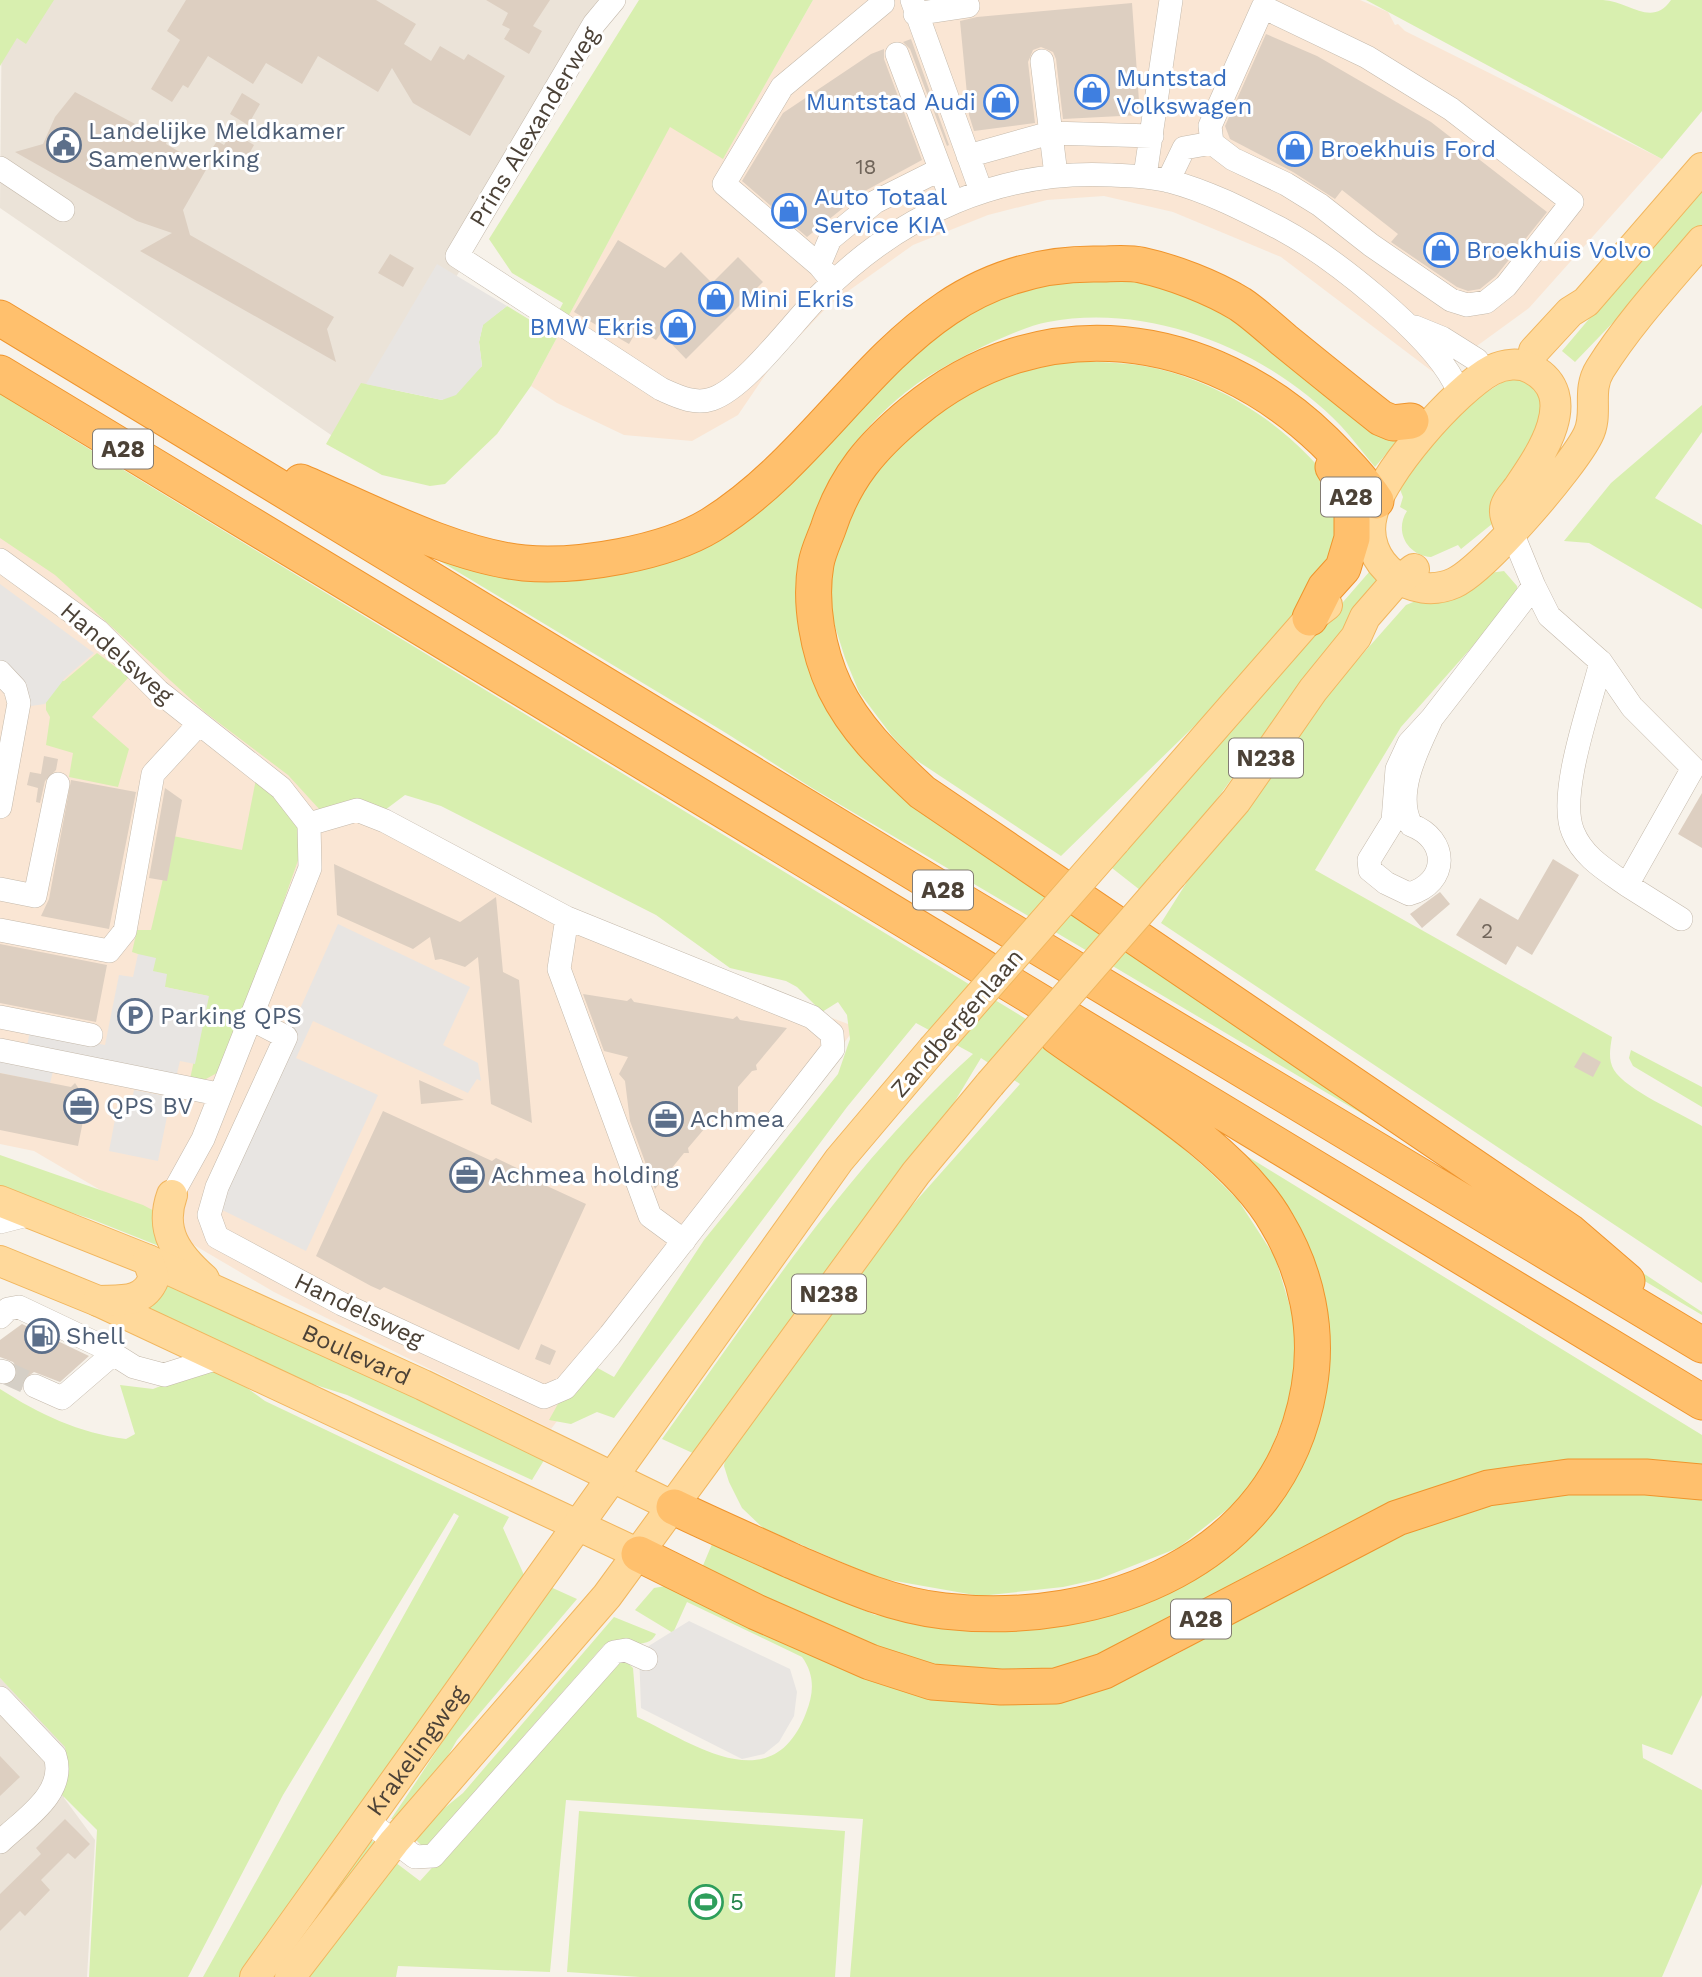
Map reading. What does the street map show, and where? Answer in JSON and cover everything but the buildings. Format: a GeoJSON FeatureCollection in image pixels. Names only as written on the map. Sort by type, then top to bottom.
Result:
{"type":"FeatureCollection","features":[{"type":"Feature","properties":{"kind":"highway","name":"A28"},"geometry":{"type":"LineString","coordinates":[[185,432],[467,551],[523,563],[587,562],[662,545],[708,527],[744,502],[870,373],[926,323],[983,285],[1031,269],[1078,264],[1139,265],[1192,283],[1240,305],[1381,418],[1393,423],[1410,421]]}},
{"type":"Feature","properties":{"kind":"highway","name":"A28"},"geometry":{"type":"LineString","coordinates":[[0,318],[185,432],[1702,1344]]}},
{"type":"Feature","properties":{"kind":"highway","name":"A28"},"geometry":{"type":"LineString","coordinates":[[1379,494],[1301,419],[1210,363],[1185,355],[1114,343],[1056,346],[1014,354],[956,380],[888,433],[859,464],[834,509],[816,564],[815,626],[834,687],[866,739],[922,792],[1570,1232],[1702,1344]]}},
{"type":"Feature","properties":{"kind":"highway","name":"A28"},"geometry":{"type":"LineString","coordinates":[[0,373],[1702,1402]]}},
{"type":"Feature","properties":{"kind":"highway","name":"A28"},"geometry":{"type":"LineString","coordinates":[[1266,395],[1291,428],[1329,462],[1345,482],[1352,498],[1354,519],[1349,555],[1343,568],[1325,588],[1310,618]]}},
{"type":"Feature","properties":{"kind":"highway","name":"A28"},"geometry":{"type":"LineString","coordinates":[[674,1507],[834,1579],[893,1602],[943,1611],[1006,1614],[1042,1612],[1106,1600],[1154,1583],[1209,1549],[1251,1515],[1285,1466],[1303,1424],[1312,1373],[1313,1325],[1306,1292],[1295,1258],[1276,1220],[1247,1184],[1208,1147],[1164,1113],[841,882]]}},
{"type":"Feature","properties":{"kind":"highway","name":"A28"},"geometry":{"type":"LineString","coordinates":[[639,1554],[756,1612],[870,1662],[932,1682],[1002,1687],[1056,1686],[1104,1671],[1397,1518],[1488,1488],[1569,1477],[1646,1477],[1702,1482]]}},
{"type":"Feature","properties":{"kind":"main road"},"geometry":{"type":"LineString","coordinates":[[1410,421],[1458,388],[1500,366],[1516,365],[1537,358],[1570,312],[1586,302],[1702,168]]}},
{"type":"Feature","properties":{"kind":"main road"},"geometry":{"type":"LineString","coordinates":[[1581,392],[1641,312],[1702,241]]}},
{"type":"Feature","properties":{"kind":"main road"},"geometry":{"type":"LineString","coordinates":[[1509,347],[1537,358],[1565,375],[1581,392],[1591,423],[1585,441],[1509,525],[1488,555],[1455,583],[1430,588],[1409,578],[1375,553],[1370,533],[1379,494],[1477,360],[1509,347]]}},
{"type":"Feature","properties":{"kind":"main road"},"geometry":{"type":"LineString","coordinates":[[1509,525],[1506,504],[1538,457],[1557,415],[1552,390],[1537,358]]}},
{"type":"Feature","properties":{"kind":"main road"},"geometry":{"type":"LineString","coordinates":[[1379,494],[1392,503],[1386,527],[1390,545],[1402,561],[1409,578]]}},
{"type":"Feature","properties":{"kind":"main road"},"geometry":{"type":"LineString","coordinates":[[1409,578],[1452,565],[1509,525]]}},
{"type":"Feature","properties":{"kind":"main road","name":"Zandbergenlaan"},"geometry":{"type":"LineString","coordinates":[[576,1524],[839,1160],[1310,618],[1334,599],[1375,553]]}},
{"type":"Feature","properties":{"kind":"main road","name":"N238"},"geometry":{"type":"LineString","coordinates":[[639,1554],[916,1174],[989,1084],[1236,801],[1314,690],[1356,637],[1365,617],[1409,578]]}},
{"type":"Feature","properties":{"kind":"main road"},"geometry":{"type":"LineString","coordinates":[[173,1195],[166,1222],[170,1238],[189,1265],[223,1296]]}},
{"type":"Feature","properties":{"kind":"main road","name":"Boulevard"},"geometry":{"type":"LineString","coordinates":[[0,1201],[148,1260],[435,1391],[567,1454],[609,1478],[674,1507]]}},
{"type":"Feature","properties":{"kind":"main road"},"geometry":{"type":"LineString","coordinates":[[98,1301],[134,1300],[147,1292],[154,1278],[148,1260]]}},
{"type":"Feature","properties":{"kind":"main road"},"geometry":{"type":"LineString","coordinates":[[0,1261],[98,1301],[639,1554]]}},
{"type":"Feature","properties":{"kind":"main road","name":"Krakelingweg"},"geometry":{"type":"LineString","coordinates":[[255,1977],[576,1524]]}},
{"type":"Feature","properties":{"kind":"main road","name":"Krakelingweg"},"geometry":{"type":"LineString","coordinates":[[290,1977],[394,1842],[592,1616],[639,1554]]}},
{"type":"Feature","properties":{"kind":"street","name":"Prins Alexanderweg"},"geometry":{"type":"LineString","coordinates":[[614,0],[594,24],[457,256],[650,382],[687,400],[712,399],[743,378],[825,279]]}},
{"type":"Feature","properties":{"kind":"street"},"geometry":{"type":"LineString","coordinates":[[1156,178],[1152,136],[1171,0]]}},
{"type":"Feature","properties":{"kind":"street"},"geometry":{"type":"LineString","coordinates":[[825,279],[724,184],[782,87],[883,3]]}},
{"type":"Feature","properties":{"kind":"street"},"geometry":{"type":"LineString","coordinates":[[968,6],[914,7],[981,191]]}},
{"type":"Feature","properties":{"kind":"street"},"geometry":{"type":"LineString","coordinates":[[1263,7],[1367,57],[1451,109],[1572,202],[1506,286],[1486,302],[1467,305],[1451,300],[1356,234],[1320,205],[1286,184],[1233,159],[1212,143],[1210,125],[1263,7]]}},
{"type":"Feature","properties":{"kind":"street"},"geometry":{"type":"LineString","coordinates":[[897,54],[953,203]]}},
{"type":"Feature","properties":{"kind":"street"},"geometry":{"type":"LineString","coordinates":[[1042,61],[1056,175]]}},
{"type":"Feature","properties":{"kind":"street"},"geometry":{"type":"LineString","coordinates":[[968,156],[1050,132],[1152,136]]}},
{"type":"Feature","properties":{"kind":"street"},"geometry":{"type":"LineString","coordinates":[[1156,178],[1184,148],[1212,143]]}},
{"type":"Feature","properties":{"kind":"street"},"geometry":{"type":"LineString","coordinates":[[0,168],[63,210]]}},
{"type":"Feature","properties":{"kind":"street"},"geometry":{"type":"LineString","coordinates":[[825,279],[830,239],[875,202],[939,170]]}},
{"type":"Feature","properties":{"kind":"street"},"geometry":{"type":"LineString","coordinates":[[825,279],[928,213],[996,186],[1069,173],[1156,178],[1218,196],[1300,239],[1409,325],[1444,365],[1458,388]]}},
{"type":"Feature","properties":{"kind":"street"},"geometry":{"type":"LineString","coordinates":[[717,197],[825,279]]}},
{"type":"Feature","properties":{"kind":"street"},"geometry":{"type":"LineString","coordinates":[[1334,264],[1356,234]]}},
{"type":"Feature","properties":{"kind":"street"},"geometry":{"type":"LineString","coordinates":[[1409,325],[1443,338],[1477,360]]}},
{"type":"Feature","properties":{"kind":"street"},"geometry":{"type":"LineString","coordinates":[[1509,525],[1549,616],[1601,662],[1632,707],[1693,768],[1627,885]]}},
{"type":"Feature","properties":{"kind":"street"},"geometry":{"type":"LineString","coordinates":[[1488,555],[1530,575]]}},
{"type":"Feature","properties":{"kind":"street","name":"Handelsweg"},"geometry":{"type":"LineString","coordinates":[[0,560],[98,631],[141,676],[199,724],[267,774],[294,802],[309,824],[357,810],[385,821],[568,918],[812,1017],[832,1034],[833,1049],[684,1241],[565,1388],[544,1397],[342,1304],[217,1237],[209,1215],[217,1187],[286,1037],[251,1019]]}},
{"type":"Feature","properties":{"kind":"street"},"geometry":{"type":"LineString","coordinates":[[1432,718],[1408,778],[1405,815],[1411,825],[1424,830],[1438,846],[1439,863],[1435,878],[1423,890],[1409,894],[1386,883],[1370,870],[1369,860],[1393,821],[1397,769],[1409,743],[1432,718],[1530,575]]}},
{"type":"Feature","properties":{"kind":"street"},"geometry":{"type":"LineString","coordinates":[[1601,662],[1568,792],[1572,831],[1590,858],[1681,919]]}},
{"type":"Feature","properties":{"kind":"street"},"geometry":{"type":"LineString","coordinates":[[0,672],[15,688],[19,703],[0,807]]}},
{"type":"Feature","properties":{"kind":"street"},"geometry":{"type":"LineString","coordinates":[[0,930],[109,951],[125,932],[153,774],[199,724]]}},
{"type":"Feature","properties":{"kind":"street"},"geometry":{"type":"LineString","coordinates":[[0,889],[35,896],[58,784]]}},
{"type":"Feature","properties":{"kind":"street"},"geometry":{"type":"LineString","coordinates":[[173,1195],[192,1164],[310,868],[309,824]]}},
{"type":"Feature","properties":{"kind":"street"},"geometry":{"type":"LineString","coordinates":[[568,918],[559,969],[650,1216],[684,1241]]}},
{"type":"Feature","properties":{"kind":"street"},"geometry":{"type":"LineString","coordinates":[[0,1017],[90,1035]]}},
{"type":"Feature","properties":{"kind":"street"},"geometry":{"type":"LineString","coordinates":[[0,1050],[219,1094]]}},
{"type":"Feature","properties":{"kind":"street"},"geometry":{"type":"LineString","coordinates":[[0,1222],[35,1213]]}},
{"type":"Feature","properties":{"kind":"street"},"geometry":{"type":"LineString","coordinates":[[0,1317],[8,1310],[19,1307],[134,1367],[164,1375],[218,1358]]}},
{"type":"Feature","properties":{"kind":"street"},"geometry":{"type":"LineString","coordinates":[[35,1386],[62,1398],[113,1354]]}},
{"type":"Feature","properties":{"kind":"street"},"geometry":{"type":"LineString","coordinates":[[366,1820],[415,1857],[425,1858],[439,1852],[614,1652],[626,1650],[646,1659]]}},
{"type":"Feature","properties":{"kind":"street"},"geometry":{"type":"LineString","coordinates":[[0,1698],[55,1756],[59,1768],[59,1780],[51,1793],[0,1842]]}},
{"type":"Feature","properties":{"kind":"shaded area"},"geometry":{"type":"Polygon","coordinates":[[[2,0],[621,0],[353,450],[0,208],[2,0]]]}},
{"type":"Feature","properties":{"kind":"shaded area"},"geometry":{"type":"Polygon","coordinates":[[[813,0],[1360,0],[1388,12],[1395,25],[1398,24],[1405,31],[1662,159],[1529,308],[1437,375],[1281,257],[1173,212],[1104,196],[1047,200],[988,215],[913,245],[830,304],[772,365],[738,415],[692,441],[624,435],[557,403],[531,386],[670,126],[723,158],[813,0]]]}},
{"type":"Feature","properties":{"kind":"shaded area"},"geometry":{"type":"Polygon","coordinates":[[[437,264],[507,306],[483,325],[479,342],[482,366],[456,395],[442,400],[366,384],[437,264]]]}},
{"type":"Feature","properties":{"kind":"shaded area"},"geometry":{"type":"Polygon","coordinates":[[[0,527],[363,777],[401,828],[567,918],[856,1027],[551,1429],[274,1292],[34,1151],[0,1144],[0,527]]]}},
{"type":"Feature","properties":{"kind":"shaded area"},"geometry":{"type":"Polygon","coordinates":[[[0,584],[94,653],[65,678],[45,704],[31,706],[22,683],[0,665],[0,584]]]}},
{"type":"Feature","properties":{"kind":"shaded area"},"geometry":{"type":"Polygon","coordinates":[[[338,924],[470,987],[443,1045],[478,1063],[481,1081],[477,1079],[468,1093],[313,1021],[296,1058],[378,1095],[306,1251],[212,1205],[338,924]]]}},
{"type":"Feature","properties":{"kind":"shaded area"},"geometry":{"type":"Polygon","coordinates":[[[138,954],[156,958],[153,971],[167,974],[165,987],[209,996],[195,1064],[180,1061],[176,1077],[27,1046],[30,1031],[105,1045],[119,975],[133,977],[138,954]]]}},
{"type":"Feature","properties":{"kind":"shaded area"},"geometry":{"type":"Polygon","coordinates":[[[0,1057],[54,1067],[50,1083],[0,1073],[0,1057]]]}},
{"type":"Feature","properties":{"kind":"shaded area"},"geometry":{"type":"Polygon","coordinates":[[[134,1090],[171,1097],[158,1161],[109,1151],[117,1109],[130,1111],[134,1090]]]}},
{"type":"Feature","properties":{"kind":"shaded area"},"geometry":{"type":"Polygon","coordinates":[[[689,1621],[790,1669],[797,1692],[794,1716],[779,1742],[764,1754],[742,1759],[641,1708],[639,1652],[689,1621]]]}},
{"type":"Feature","properties":{"kind":"shaded area"},"geometry":{"type":"Polygon","coordinates":[[[0,1678],[66,1746],[64,1798],[95,1840],[87,1977],[0,1977],[0,1678]]]}},
{"type":"Feature","properties":{"kind":"green space"},"geometry":{"type":"Polygon","coordinates":[[[0,0],[54,0],[26,44],[17,38],[0,66],[0,0]]]}},
{"type":"Feature","properties":{"kind":"green space"},"geometry":{"type":"Polygon","coordinates":[[[639,0],[813,0],[723,159],[670,127],[531,386],[497,434],[445,484],[430,486],[382,475],[326,444],[361,383],[442,400],[482,366],[479,342],[483,324],[507,306],[548,331],[563,303],[512,273],[489,239],[639,0]]]}},
{"type":"Feature","properties":{"kind":"green space"},"geometry":{"type":"Polygon","coordinates":[[[1366,0],[1603,0],[1648,13],[1664,8],[1671,0],[1702,0],[1702,111],[1662,159],[1366,0]]]}},
{"type":"Feature","properties":{"kind":"green space"},"geometry":{"type":"Polygon","coordinates":[[[1702,185],[1702,230],[1575,362],[1562,351],[1702,185]]]}},
{"type":"Feature","properties":{"kind":"green space"},"geometry":{"type":"Polygon","coordinates":[[[1132,276],[1217,305],[1402,435],[1375,467],[1341,426],[1312,399],[1279,375],[1207,338],[1167,326],[1128,319],[1087,318],[1035,325],[1005,337],[944,367],[901,396],[869,427],[842,461],[833,479],[825,509],[824,687],[1042,876],[1702,1312],[1702,1315],[812,788],[726,733],[375,522],[489,560],[698,529],[903,338],[996,290],[1132,276]]]}},
{"type":"Feature","properties":{"kind":"green space"},"geometry":{"type":"Polygon","coordinates":[[[1069,361],[1149,367],[1205,384],[1232,397],[1281,431],[1323,472],[1341,495],[1332,568],[1222,699],[1061,856],[913,758],[892,736],[859,692],[845,658],[832,617],[831,576],[840,532],[857,487],[965,385],[1069,361]]]}},
{"type":"Feature","properties":{"kind":"green space"},"geometry":{"type":"Polygon","coordinates":[[[1518,379],[1533,387],[1542,400],[1538,427],[1489,514],[1492,524],[1461,549],[1458,545],[1431,557],[1415,552],[1405,541],[1403,534],[1403,519],[1407,511],[1400,507],[1403,497],[1396,479],[1484,388],[1487,392],[1506,380],[1518,379]]]}},
{"type":"Feature","properties":{"kind":"green space"},"geometry":{"type":"Polygon","coordinates":[[[0,391],[48,424],[1059,1039],[1210,1172],[1238,1200],[1275,1257],[1294,1320],[1298,1356],[1293,1394],[1264,1467],[1243,1497],[1178,1548],[1099,1579],[1063,1587],[980,1596],[878,1578],[763,1528],[742,1508],[724,1466],[726,1453],[900,1219],[1020,1084],[981,1058],[943,1121],[697,1455],[662,1439],[771,1287],[846,1189],[928,1097],[973,1054],[916,1023],[847,1107],[614,1418],[597,1412],[571,1424],[549,1420],[569,1384],[594,1366],[614,1377],[704,1240],[838,1074],[850,1039],[847,1015],[838,1002],[822,1012],[797,987],[786,981],[730,968],[656,915],[441,806],[405,795],[385,810],[320,810],[288,775],[206,713],[55,575],[0,538],[0,391]]]}},
{"type":"Feature","properties":{"kind":"green space"},"geometry":{"type":"Polygon","coordinates":[[[1702,405],[1702,432],[1655,498],[1702,525],[1702,609],[1589,543],[1564,541],[1611,483],[1702,405]]]}},
{"type":"Feature","properties":{"kind":"green space"},"geometry":{"type":"Polygon","coordinates":[[[1370,571],[1385,584],[1318,659],[1212,806],[1140,890],[1112,868],[1370,571]]]}},
{"type":"Feature","properties":{"kind":"green space"},"geometry":{"type":"Polygon","coordinates":[[[1504,571],[1517,586],[1518,595],[1401,727],[1315,870],[1612,1037],[1611,1062],[1620,1078],[1641,1093],[1702,1126],[1702,1283],[1161,923],[1192,874],[1322,700],[1406,605],[1482,574],[1504,571]]]}},
{"type":"Feature","properties":{"kind":"green space"},"geometry":{"type":"Polygon","coordinates":[[[97,653],[129,677],[92,717],[129,749],[118,787],[69,777],[73,753],[46,745],[50,717],[46,710],[46,680],[64,681],[97,653]]]}},
{"type":"Feature","properties":{"kind":"green space"},"geometry":{"type":"Polygon","coordinates":[[[256,779],[275,792],[308,832],[256,980],[217,1073],[204,1080],[190,1079],[208,996],[165,987],[138,954],[132,952],[137,930],[151,930],[173,836],[242,850],[256,779]]]}},
{"type":"Feature","properties":{"kind":"green space"},"geometry":{"type":"Polygon","coordinates":[[[1631,1050],[1702,1087],[1702,1107],[1633,1066],[1629,1058],[1631,1050]]]}},
{"type":"Feature","properties":{"kind":"green space"},"geometry":{"type":"Polygon","coordinates":[[[1224,1142],[1702,1435],[1702,1472],[1560,1465],[1056,1673],[911,1664],[699,1575],[712,1544],[875,1615],[943,1621],[1023,1618],[1228,1538],[1327,1368],[1224,1142]]]}},
{"type":"Feature","properties":{"kind":"green space"},"geometry":{"type":"Polygon","coordinates":[[[0,1155],[143,1205],[160,1214],[169,1250],[91,1219],[0,1189],[0,1155]]]}},
{"type":"Feature","properties":{"kind":"green space"},"geometry":{"type":"Polygon","coordinates":[[[160,1278],[546,1457],[532,1480],[347,1395],[281,1374],[144,1310],[160,1278]]]}},
{"type":"Feature","properties":{"kind":"green space"},"geometry":{"type":"Polygon","coordinates":[[[204,1369],[232,1377],[265,1401],[509,1517],[503,1528],[524,1575],[367,1842],[375,1841],[381,1847],[379,1850],[420,1881],[611,1670],[614,1661],[627,1662],[633,1668],[637,1717],[706,1751],[730,1758],[752,1760],[773,1755],[791,1740],[806,1713],[812,1691],[811,1677],[802,1657],[687,1602],[673,1633],[635,1610],[654,1588],[671,1585],[869,1673],[1123,1678],[1177,1654],[1328,1568],[1409,1529],[1533,1490],[1702,1494],[1702,1695],[1672,1755],[1642,1744],[1643,1758],[1702,1790],[1702,1884],[1662,1977],[850,1977],[863,1819],[566,1800],[550,1972],[398,1966],[396,1977],[203,1977],[459,1516],[454,1513],[283,1795],[188,1977],[89,1977],[97,1830],[58,1791],[68,1765],[65,1747],[0,1678],[0,1389],[60,1421],[92,1432],[126,1439],[135,1434],[120,1385],[153,1389],[204,1369]]]}},
{"type":"Feature","properties":{"kind":"green space"},"geometry":{"type":"Polygon","coordinates":[[[546,1585],[577,1599],[457,1740],[423,1799],[405,1820],[391,1819],[507,1643],[546,1585]]]}},
{"type":"Feature","properties":{"kind":"green space"},"geometry":{"type":"Polygon","coordinates":[[[614,1617],[656,1634],[641,1644],[604,1645],[469,1798],[438,1842],[424,1848],[413,1837],[415,1832],[463,1793],[614,1617]]]}},
{"type":"Feature","properties":{"kind":"green space","name":"5"},"geometry":{"type":"Polygon","coordinates":[[[579,1811],[845,1831],[835,1977],[640,1977],[567,1972],[579,1811]]]}},
{"type":"Feature","properties":{"kind":"tunnel"},"geometry":{"type":"LineString","coordinates":[[4,1372],[35,1386]]}},
{"type":"Feature","properties":{"kind":"place","name":"Muntstad Volkswagen"},"geometry":{"type":"Point","coordinates":[1092,92]}},
{"type":"Feature","properties":{"kind":"place","name":"Muntstad Audi"},"geometry":{"type":"Point","coordinates":[1001,102]}},
{"type":"Feature","properties":{"kind":"place","name":"Landelijke Meldkamer Samenwerking"},"geometry":{"type":"Point","coordinates":[64,145]}},
{"type":"Feature","properties":{"kind":"place","name":"Broekhuis Ford"},"geometry":{"type":"Point","coordinates":[1295,149]}},
{"type":"Feature","properties":{"kind":"place","name":"Auto Totaal Service KIA"},"geometry":{"type":"Point","coordinates":[789,211]}},
{"type":"Feature","properties":{"kind":"place","name":"Broekhuis Volvo"},"geometry":{"type":"Point","coordinates":[1441,250]}},
{"type":"Feature","properties":{"kind":"place","name":"Mini Ekris"},"geometry":{"type":"Point","coordinates":[716,299]}},
{"type":"Feature","properties":{"kind":"place","name":"BMW Ekris"},"geometry":{"type":"Point","coordinates":[678,327]}},
{"type":"Feature","properties":{"kind":"place","name":"Parking QPS"},"geometry":{"type":"Point","coordinates":[135,1016]}},
{"type":"Feature","properties":{"kind":"place","name":"QPS BV"},"geometry":{"type":"Point","coordinates":[81,1106]}},
{"type":"Feature","properties":{"kind":"place","name":"Achmea"},"geometry":{"type":"Point","coordinates":[666,1119]}},
{"type":"Feature","properties":{"kind":"place","name":"Achmea holding"},"geometry":{"type":"Point","coordinates":[467,1175]}},
{"type":"Feature","properties":{"kind":"place","name":"Shell"},"geometry":{"type":"Point","coordinates":[42,1336]}},
{"type":"Feature","properties":{"kind":"place","name":"5"},"geometry":{"type":"Point","coordinates":[706,1902]}}]}
